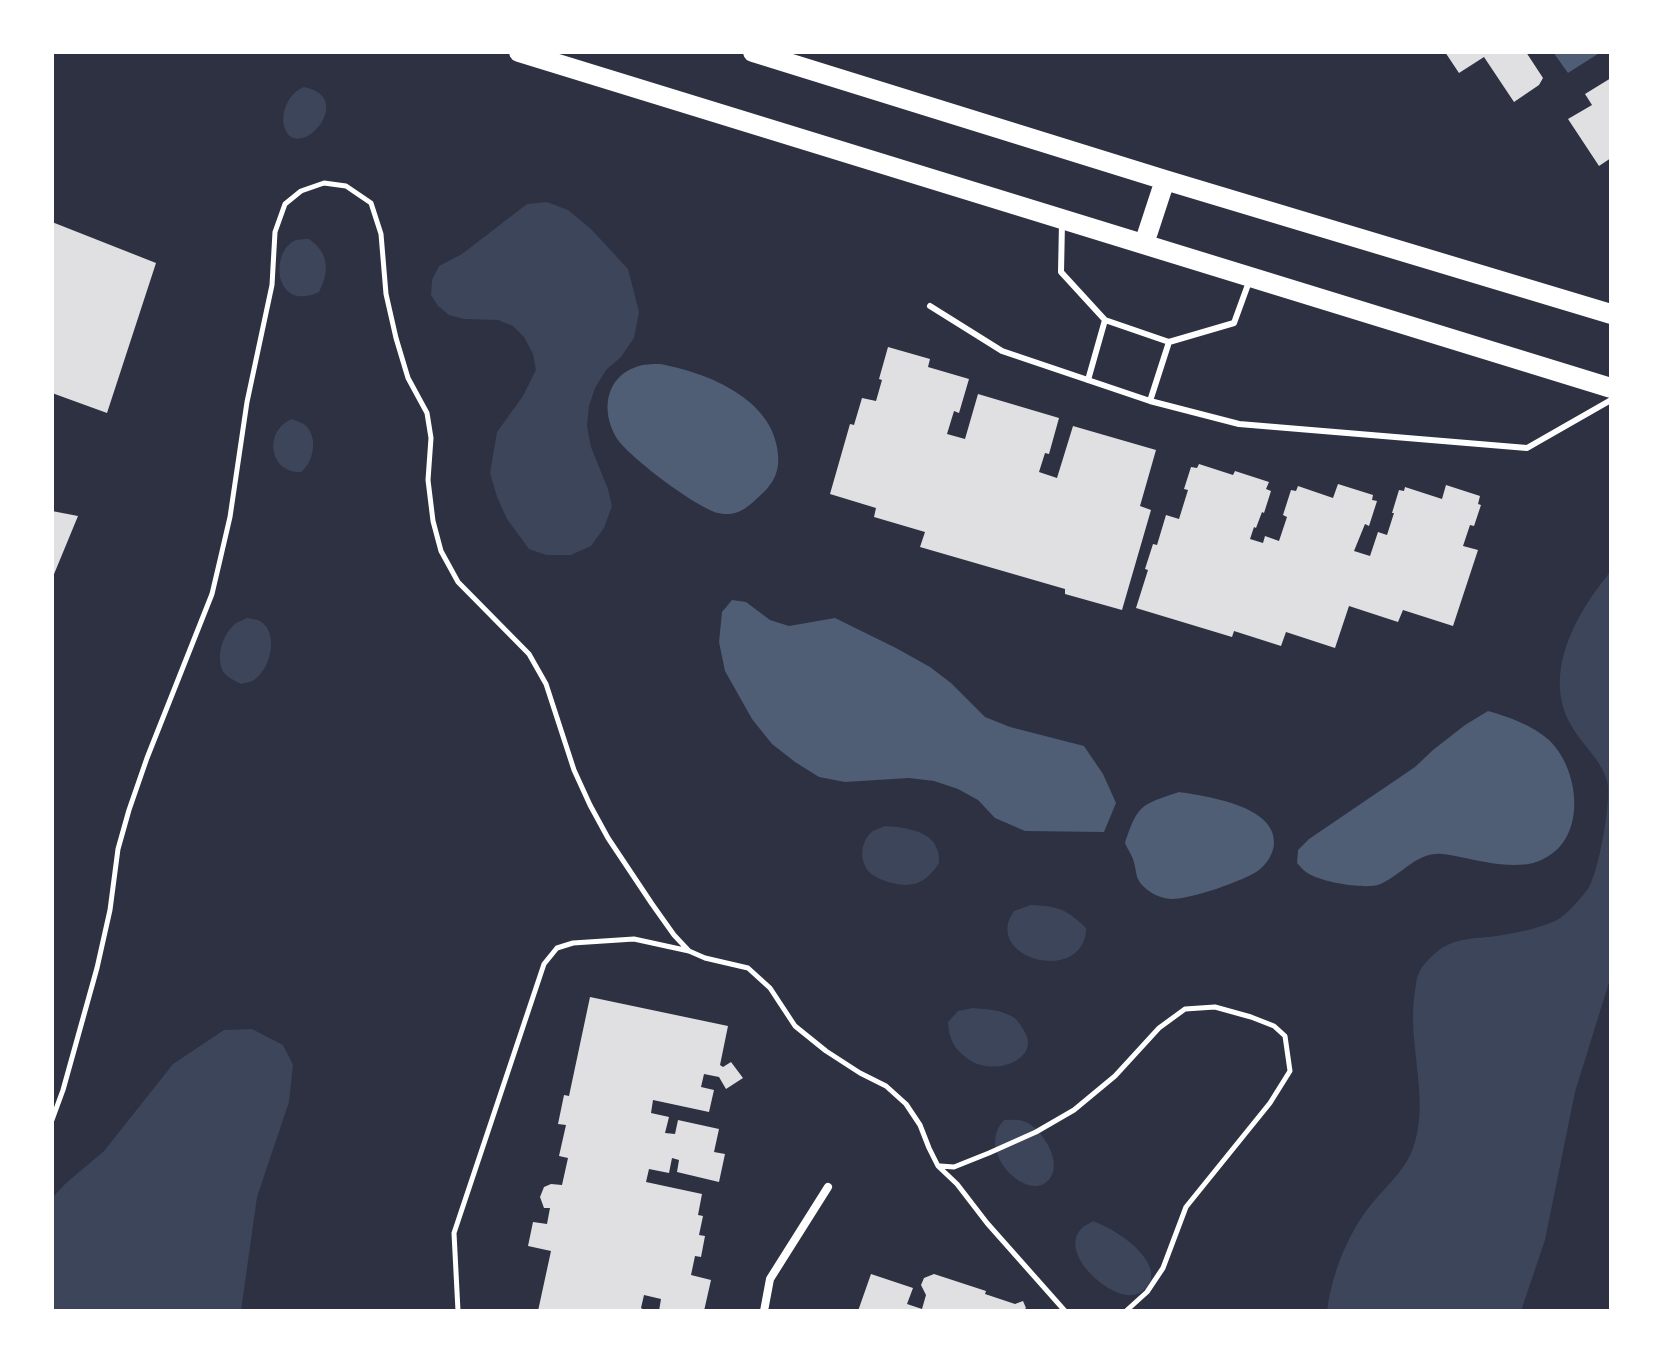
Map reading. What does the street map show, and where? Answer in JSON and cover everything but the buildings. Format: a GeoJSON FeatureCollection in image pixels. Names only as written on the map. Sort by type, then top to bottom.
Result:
{"type":"FeatureCollection","features":[{"type":"Feature","properties":{"kind":"main road"},"geometry":{"type":"LineString","coordinates":[[519,52],[1611,388]]}},
{"type":"Feature","properties":{"kind":"main road"},"geometry":{"type":"LineString","coordinates":[[753,52],[1611,314]]}},
{"type":"Feature","properties":{"kind":"main road"},"geometry":{"type":"LineString","coordinates":[[1144,244],[1165,180]]}},
{"type":"Feature","properties":{"kind":"street"},"geometry":{"type":"LineString","coordinates":[[764,1311],[770,1279],[828,1187]]}},
{"type":"Feature","properties":{"kind":"lane"},"geometry":{"type":"LineString","coordinates":[[1062,219],[1061,272],[1105,320],[1169,342],[1234,323],[1250,277]]}},
{"type":"Feature","properties":{"kind":"lane"},"geometry":{"type":"LineString","coordinates":[[930,306],[1002,351],[1150,401],[1239,424],[1527,448],[1611,400]]}},
{"type":"Feature","properties":{"kind":"lane"},"geometry":{"type":"LineString","coordinates":[[1088,380],[1105,320]]}},
{"type":"Feature","properties":{"kind":"lane"},"geometry":{"type":"LineString","coordinates":[[1150,401],[1169,342]]}},
{"type":"Feature","properties":{"kind":"path"},"geometry":{"type":"LineString","coordinates":[[52,1120],[97,968],[110,910],[118,849],[129,810],[215,583],[230,517],[247,402],[272,285],[275,232],[285,204],[301,191],[324,183],[346,186],[371,203],[381,234],[386,294],[396,338],[408,378],[427,413],[431,438],[428,480],[433,521],[441,551],[458,582],[529,654],[546,684],[574,770],[590,805],[652,904],[689,951]]}},
{"type":"Feature","properties":{"kind":"path"},"geometry":{"type":"LineString","coordinates":[[458,1311],[454,1233],[544,964],[557,948],[573,943],[634,939],[748,968],[770,988],[795,1026],[826,1051],[886,1086],[906,1104],[920,1125],[938,1166],[957,1184],[987,1223],[1065,1311]]}},
{"type":"Feature","properties":{"kind":"path"},"geometry":{"type":"LineString","coordinates":[[938,1166],[954,1167],[989,1153],[1036,1132],[1074,1110],[1115,1076],[1159,1028],[1185,1009],[1215,1007],[1274,1026],[1285,1036],[1290,1071],[1270,1103],[1186,1207],[1163,1268],[1147,1292],[1126,1311]]}},
{"type":"Feature","properties":{"kind":"shaded area"},"geometry":{"type":"Polygon","coordinates":[[[1553,52],[1601,52],[1568,73],[1553,52]]]}},
{"type":"Feature","properties":{"kind":"shaded area"},"geometry":{"type":"Polygon","coordinates":[[[304,87],[319,93],[326,103],[325,114],[311,134],[292,137],[283,123],[284,110],[294,94],[304,87]]]}},
{"type":"Feature","properties":{"kind":"shaded area"},"geometry":{"type":"Polygon","coordinates":[[[547,202],[568,210],[591,229],[628,269],[639,312],[634,338],[621,357],[606,370],[589,406],[587,426],[591,447],[612,506],[604,528],[591,546],[571,555],[546,555],[529,549],[507,519],[490,473],[497,432],[523,396],[536,370],[533,354],[524,337],[513,326],[498,320],[464,319],[449,315],[431,295],[432,280],[439,266],[462,254],[527,204],[547,202]]]}},
{"type":"Feature","properties":{"kind":"shaded area"},"geometry":{"type":"Polygon","coordinates":[[[309,239],[324,256],[325,277],[319,292],[304,296],[293,294],[285,288],[280,278],[282,256],[287,246],[296,240],[309,239]]]}},
{"type":"Feature","properties":{"kind":"shaded area"},"geometry":{"type":"Polygon","coordinates":[[[660,364],[696,373],[732,389],[748,400],[771,429],[778,453],[775,476],[765,491],[745,509],[721,514],[695,502],[648,468],[616,437],[608,417],[612,387],[626,372],[636,367],[660,364]]]}},
{"type":"Feature","properties":{"kind":"shaded area"},"geometry":{"type":"Polygon","coordinates":[[[292,419],[304,424],[312,435],[312,456],[301,472],[282,466],[274,450],[277,432],[292,419]]]}},
{"type":"Feature","properties":{"kind":"shaded area"},"geometry":{"type":"Polygon","coordinates":[[[1611,571],[1611,976],[1575,1092],[1545,1240],[1521,1311],[1327,1311],[1337,1269],[1354,1229],[1400,1171],[1413,1148],[1420,1110],[1413,1010],[1420,970],[1451,943],[1520,932],[1554,921],[1576,904],[1593,878],[1606,818],[1607,781],[1571,725],[1563,705],[1560,684],[1567,643],[1576,623],[1611,571]]]}},
{"type":"Feature","properties":{"kind":"shaded area"},"geometry":{"type":"Polygon","coordinates":[[[732,600],[746,602],[770,620],[789,626],[835,618],[930,667],[985,717],[1010,727],[1084,746],[1103,774],[1116,803],[1104,832],[1025,831],[995,818],[978,800],[958,789],[934,781],[909,778],[845,782],[819,777],[772,744],[752,719],[725,671],[719,642],[722,612],[732,600]]]}},
{"type":"Feature","properties":{"kind":"shaded area"},"geometry":{"type":"Polygon","coordinates":[[[247,618],[260,621],[266,627],[271,642],[268,660],[260,675],[253,681],[241,684],[224,673],[220,654],[230,628],[247,618]]]}},
{"type":"Feature","properties":{"kind":"shaded area"},"geometry":{"type":"Polygon","coordinates":[[[1488,711],[1520,722],[1549,740],[1568,769],[1573,787],[1572,823],[1566,838],[1555,852],[1539,861],[1520,865],[1442,854],[1429,855],[1384,882],[1371,886],[1320,879],[1297,863],[1298,850],[1309,839],[1415,767],[1465,725],[1488,711]]]}},
{"type":"Feature","properties":{"kind":"shaded area"},"geometry":{"type":"Polygon","coordinates":[[[1179,792],[1238,805],[1264,820],[1272,831],[1274,844],[1265,865],[1230,884],[1181,898],[1163,898],[1144,887],[1125,843],[1129,830],[1143,808],[1179,792]]]}},
{"type":"Feature","properties":{"kind":"shaded area"},"geometry":{"type":"Polygon","coordinates":[[[885,826],[915,831],[934,843],[939,863],[930,875],[914,884],[900,885],[869,872],[864,862],[863,845],[873,831],[885,826]]]}},
{"type":"Feature","properties":{"kind":"shaded area"},"geometry":{"type":"Polygon","coordinates":[[[1031,905],[1061,910],[1086,928],[1085,938],[1077,951],[1053,961],[1038,960],[1015,947],[1008,936],[1008,922],[1014,911],[1031,905]]]}},
{"type":"Feature","properties":{"kind":"shaded area"},"geometry":{"type":"Polygon","coordinates":[[[973,1008],[1001,1012],[1016,1019],[1028,1040],[1027,1049],[1021,1057],[1002,1066],[990,1067],[968,1059],[959,1051],[951,1039],[948,1022],[958,1011],[973,1008]]]}},
{"type":"Feature","properties":{"kind":"shaded area"},"geometry":{"type":"Polygon","coordinates":[[[252,1029],[283,1045],[293,1065],[289,1102],[257,1197],[241,1311],[52,1311],[52,1198],[104,1151],[173,1064],[224,1030],[252,1029]]]}},
{"type":"Feature","properties":{"kind":"shaded area"},"geometry":{"type":"Polygon","coordinates":[[[1004,1120],[1026,1122],[1044,1139],[1054,1164],[1046,1182],[1037,1186],[1026,1184],[1006,1169],[998,1157],[995,1144],[997,1130],[1004,1120]]]}},
{"type":"Feature","properties":{"kind":"shaded area"},"geometry":{"type":"Polygon","coordinates":[[[1093,1221],[1126,1239],[1146,1260],[1151,1281],[1141,1292],[1122,1294],[1111,1289],[1089,1272],[1081,1261],[1076,1238],[1082,1228],[1093,1221]]]}}]}
